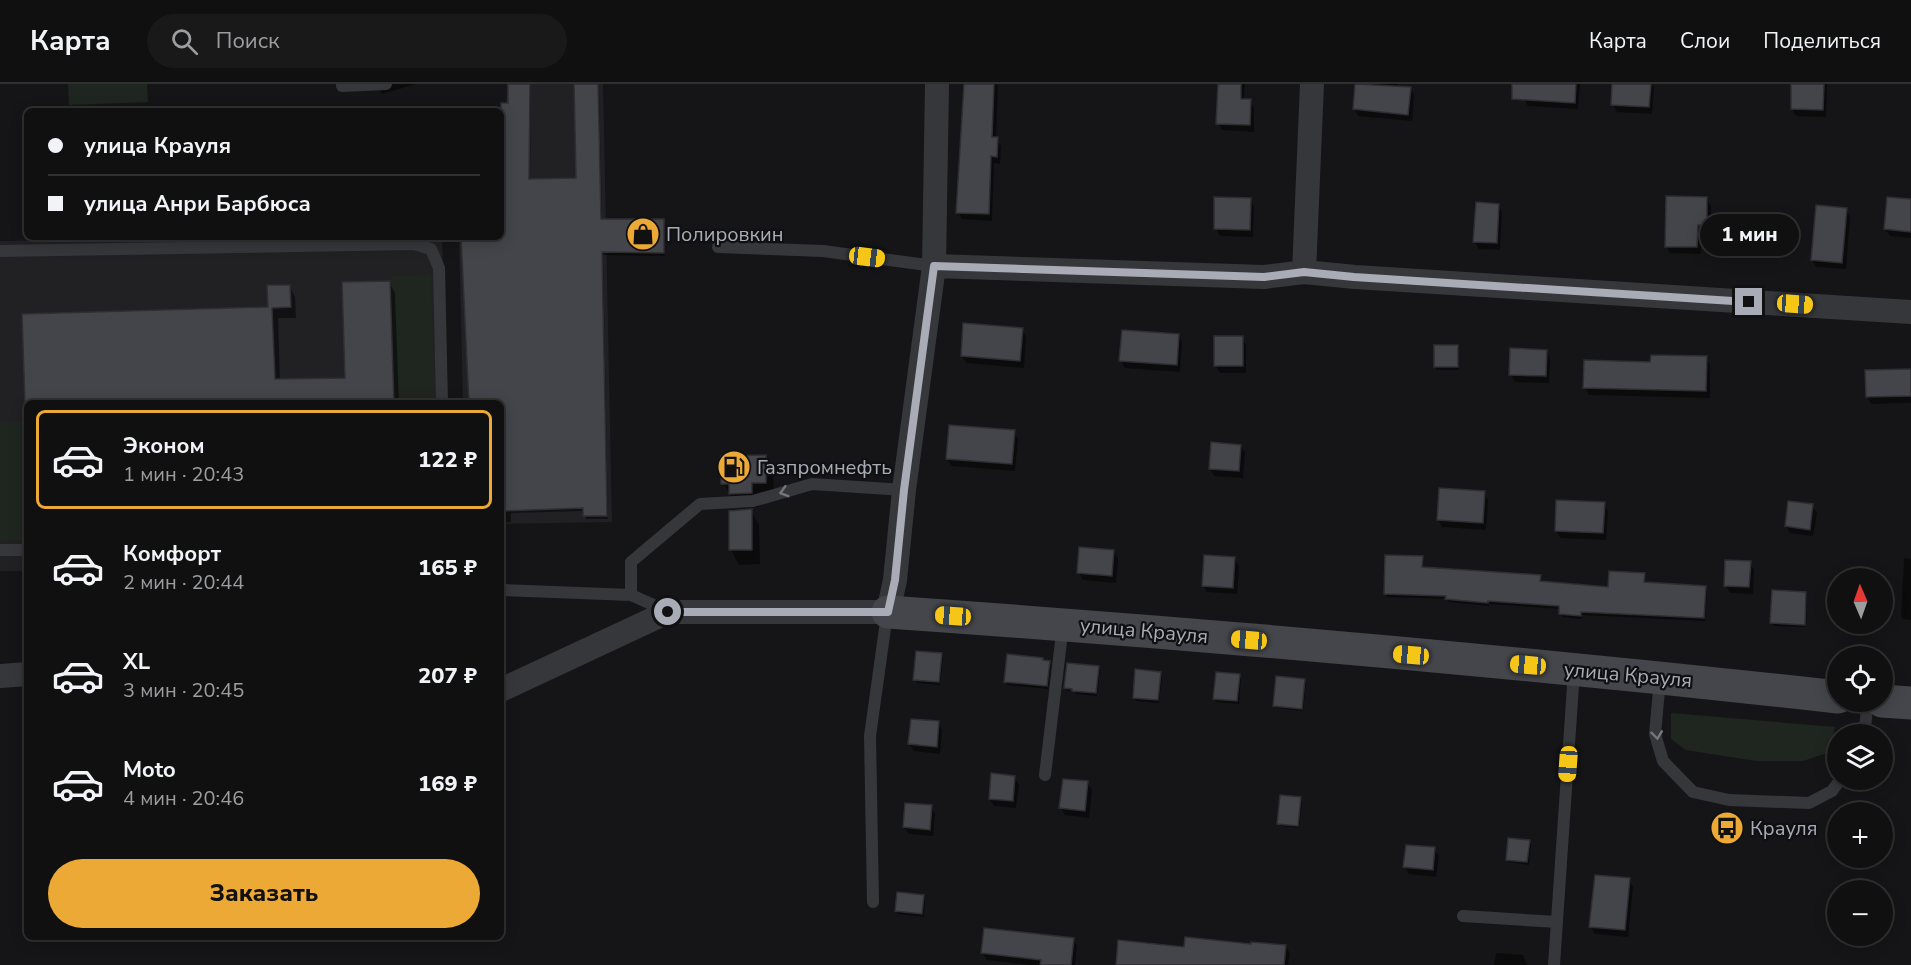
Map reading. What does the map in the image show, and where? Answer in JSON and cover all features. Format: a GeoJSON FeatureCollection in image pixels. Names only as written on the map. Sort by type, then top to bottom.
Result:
{"type":"FeatureCollection","features":[{"type":"Feature","properties":{"kind":"street"},"geometry":{"type":"LineString","coordinates":[[888,612],[895,580],[904,490],[934,266],[937,84]]}},
{"type":"Feature","properties":{"kind":"street"},"geometry":{"type":"LineString","coordinates":[[1304,272],[1312,84]]}},
{"type":"Feature","properties":{"kind":"street"},"geometry":{"type":"LineString","coordinates":[[934,266],[1264,277],[1304,272],[1911,312]]}},
{"type":"Feature","properties":{"kind":"street","name":"улица Крауля"},"geometry":{"type":"LineString","coordinates":[[504,689],[616,634],[668,612],[888,612],[1063,624],[1574,669],[1827,696]]}},
{"type":"Feature","properties":{"kind":"street"},"geometry":{"type":"LineString","coordinates":[[0,676],[24,674]]}},
{"type":"Feature","properties":{"kind":"street"},"geometry":{"type":"LineString","coordinates":[[1893,702],[1911,704]]}},
{"type":"Feature","properties":{"kind":"lane"},"geometry":{"type":"LineString","coordinates":[[342,84],[342,86],[386,84]]}},
{"type":"Feature","properties":{"kind":"lane"},"geometry":{"type":"LineString","coordinates":[[0,251],[414,244],[431,249],[439,268],[442,400]]}},
{"type":"Feature","properties":{"kind":"lane"},"geometry":{"type":"LineString","coordinates":[[718,247],[823,251],[934,266]]}},
{"type":"Feature","properties":{"kind":"lane"},"geometry":{"type":"LineString","coordinates":[[631,595],[631,562],[700,504],[753,501],[812,484],[904,490]]}},
{"type":"Feature","properties":{"kind":"lane"},"geometry":{"type":"LineString","coordinates":[[0,550],[24,550]]}},
{"type":"Feature","properties":{"kind":"lane"},"geometry":{"type":"LineString","coordinates":[[504,590],[631,595],[668,612]]}},
{"type":"Feature","properties":{"kind":"lane"},"geometry":{"type":"LineString","coordinates":[[873,902],[870,736],[888,612]]}},
{"type":"Feature","properties":{"kind":"lane"},"geometry":{"type":"LineString","coordinates":[[1045,775],[1063,624]]}},
{"type":"Feature","properties":{"kind":"lane"},"geometry":{"type":"LineString","coordinates":[[1554,965],[1574,669]]}},
{"type":"Feature","properties":{"kind":"lane"},"geometry":{"type":"LineString","coordinates":[[1660,677],[1655,734],[1663,761],[1693,792],[1729,800],[1809,803],[1833,790]]}},
{"type":"Feature","properties":{"kind":"lane"},"geometry":{"type":"LineString","coordinates":[[1463,916],[1557,922]]}},
{"type":"Feature","properties":{"kind":"shaded area"},"geometry":{"type":"Polygon","coordinates":[[[68,84],[147,84],[148,102],[69,105],[68,84]]]}},
{"type":"Feature","properties":{"kind":"shaded area"},"geometry":{"type":"Polygon","coordinates":[[[507,84],[603,84],[612,522],[504,524],[504,400],[463,400],[459,240],[504,240],[507,84]]]}},
{"type":"Feature","properties":{"kind":"shaded area"},"geometry":{"type":"Polygon","coordinates":[[[442,240],[447,400],[24,400],[24,571],[0,571],[0,241],[442,240]]]}},
{"type":"Feature","properties":{"kind":"shaded area"},"geometry":{"type":"Polygon","coordinates":[[[431,275],[435,400],[396,400],[391,276],[431,275]]]}},
{"type":"Feature","properties":{"kind":"shaded area"},"geometry":{"type":"Polygon","coordinates":[[[0,422],[24,422],[24,540],[0,541],[0,422]]]}},
{"type":"Feature","properties":{"kind":"shaded area"},"geometry":{"type":"Polygon","coordinates":[[[1671,713],[1827,726],[1827,753],[1803,761],[1756,761],[1686,750],[1671,739],[1671,713]]]}},
{"type":"Feature","properties":{"kind":"building"},"geometry":{"type":"Polygon","coordinates":[[[508,84],[530,84],[529,179],[576,178],[574,84],[598,84],[601,219],[664,219],[664,253],[602,252],[607,516],[583,516],[583,508],[504,511],[504,400],[469,400],[461,240],[504,240],[504,108],[501,108],[501,103],[508,103],[508,84]]]}},
{"type":"Feature","properties":{"kind":"building"},"geometry":{"type":"Polygon","coordinates":[[[964,84],[994,84],[992,137],[998,137],[997,157],[991,156],[989,214],[956,213],[964,84]]]}},
{"type":"Feature","properties":{"kind":"building"},"geometry":{"type":"Polygon","coordinates":[[[1218,84],[1241,84],[1241,99],[1251,99],[1250,125],[1216,124],[1218,84]]]}},
{"type":"Feature","properties":{"kind":"building"},"geometry":{"type":"Polygon","coordinates":[[[1355,84],[1411,87],[1408,115],[1353,109],[1355,84]]]}},
{"type":"Feature","properties":{"kind":"building"},"geometry":{"type":"Polygon","coordinates":[[[1512,84],[1576,84],[1575,103],[1512,99],[1512,84]]]}},
{"type":"Feature","properties":{"kind":"building"},"geometry":{"type":"Polygon","coordinates":[[[1612,84],[1651,84],[1649,107],[1611,105],[1612,84]]]}},
{"type":"Feature","properties":{"kind":"building"},"geometry":{"type":"Polygon","coordinates":[[[1791,84],[1824,84],[1823,110],[1791,109],[1791,84]]]}},
{"type":"Feature","properties":{"kind":"building"},"geometry":{"type":"Polygon","coordinates":[[[1666,196],[1707,197],[1707,225],[1698,225],[1697,247],[1665,247],[1666,196]]]}},
{"type":"Feature","properties":{"kind":"building"},"geometry":{"type":"Polygon","coordinates":[[[1214,197],[1251,198],[1250,230],[1214,229],[1214,197]]]}},
{"type":"Feature","properties":{"kind":"building"},"geometry":{"type":"Polygon","coordinates":[[[1887,197],[1911,199],[1911,232],[1884,229],[1887,197]]]}},
{"type":"Feature","properties":{"kind":"building"},"geometry":{"type":"Polygon","coordinates":[[[1476,202],[1499,204],[1497,243],[1473,242],[1476,202]]]}},
{"type":"Feature","properties":{"kind":"building"},"geometry":{"type":"Polygon","coordinates":[[[1816,205],[1847,208],[1842,263],[1811,260],[1816,205]]]}},
{"type":"Feature","properties":{"kind":"building"},"geometry":{"type":"Polygon","coordinates":[[[390,281],[394,400],[25,400],[22,314],[268,307],[267,285],[290,285],[291,307],[272,308],[275,379],[345,378],[342,282],[390,281]]]}},
{"type":"Feature","properties":{"kind":"building"},"geometry":{"type":"Polygon","coordinates":[[[963,323],[1023,328],[1020,361],[961,356],[963,323]]]}},
{"type":"Feature","properties":{"kind":"building"},"geometry":{"type":"Polygon","coordinates":[[[1122,330],[1179,334],[1177,365],[1119,361],[1122,330]]]}},
{"type":"Feature","properties":{"kind":"building"},"geometry":{"type":"Polygon","coordinates":[[[1214,336],[1243,336],[1243,366],[1214,366],[1214,336]]]}},
{"type":"Feature","properties":{"kind":"building"},"geometry":{"type":"Polygon","coordinates":[[[1434,345],[1458,345],[1458,367],[1434,367],[1434,345]]]}},
{"type":"Feature","properties":{"kind":"building"},"geometry":{"type":"Polygon","coordinates":[[[1510,348],[1547,350],[1546,376],[1509,375],[1510,348]]]}},
{"type":"Feature","properties":{"kind":"building"},"geometry":{"type":"Polygon","coordinates":[[[1651,355],[1707,356],[1706,391],[1583,388],[1584,360],[1650,362],[1651,355]]]}},
{"type":"Feature","properties":{"kind":"building"},"geometry":{"type":"Polygon","coordinates":[[[1911,369],[1911,396],[1866,397],[1865,370],[1911,369]]]}},
{"type":"Feature","properties":{"kind":"building"},"geometry":{"type":"Polygon","coordinates":[[[949,425],[1015,430],[1012,464],[946,459],[949,425]]]}},
{"type":"Feature","properties":{"kind":"building"},"geometry":{"type":"Polygon","coordinates":[[[1211,442],[1241,445],[1239,471],[1209,469],[1211,442]]]}},
{"type":"Feature","properties":{"kind":"building"},"geometry":{"type":"Polygon","coordinates":[[[766,455],[766,483],[752,483],[752,493],[729,494],[729,484],[721,484],[721,456],[766,455]]]}},
{"type":"Feature","properties":{"kind":"building"},"geometry":{"type":"Polygon","coordinates":[[[1439,488],[1485,491],[1483,523],[1437,520],[1439,488]]]}},
{"type":"Feature","properties":{"kind":"building"},"geometry":{"type":"Polygon","coordinates":[[[1556,500],[1605,502],[1603,533],[1555,531],[1556,500]]]}},
{"type":"Feature","properties":{"kind":"building"},"geometry":{"type":"Polygon","coordinates":[[[1788,501],[1813,504],[1810,530],[1785,526],[1788,501]]]}},
{"type":"Feature","properties":{"kind":"building"},"geometry":{"type":"Polygon","coordinates":[[[752,509],[752,550],[729,550],[729,511],[752,509]]]}},
{"type":"Feature","properties":{"kind":"building"},"geometry":{"type":"Polygon","coordinates":[[[1079,547],[1114,550],[1112,576],[1077,573],[1079,547]]]}},
{"type":"Feature","properties":{"kind":"building"},"geometry":{"type":"Polygon","coordinates":[[[1204,555],[1235,557],[1233,588],[1202,586],[1204,555]]]}},
{"type":"Feature","properties":{"kind":"building"},"geometry":{"type":"Polygon","coordinates":[[[1385,555],[1423,556],[1422,567],[1541,575],[1540,581],[1608,587],[1609,571],[1645,573],[1644,582],[1706,586],[1704,618],[1581,612],[1581,616],[1559,614],[1559,606],[1488,601],[1488,603],[1445,599],[1446,596],[1384,594],[1385,555]]]}},
{"type":"Feature","properties":{"kind":"building"},"geometry":{"type":"Polygon","coordinates":[[[1725,560],[1751,561],[1749,587],[1724,586],[1725,560]]]}},
{"type":"Feature","properties":{"kind":"building"},"geometry":{"type":"Polygon","coordinates":[[[1772,590],[1806,592],[1805,625],[1770,623],[1772,590]]]}},
{"type":"Feature","properties":{"kind":"building"},"geometry":{"type":"Polygon","coordinates":[[[916,651],[942,653],[939,682],[913,680],[916,651]]]}},
{"type":"Feature","properties":{"kind":"building"},"geometry":{"type":"Polygon","coordinates":[[[1007,654],[1043,658],[1043,660],[1050,661],[1047,686],[1004,682],[1007,654]]]}},
{"type":"Feature","properties":{"kind":"building"},"geometry":{"type":"Polygon","coordinates":[[[1067,663],[1099,666],[1096,693],[1064,688],[1067,663]]]}},
{"type":"Feature","properties":{"kind":"building"},"geometry":{"type":"Polygon","coordinates":[[[1135,669],[1161,672],[1158,700],[1133,698],[1135,669]]]}},
{"type":"Feature","properties":{"kind":"building"},"geometry":{"type":"Polygon","coordinates":[[[1216,672],[1240,674],[1237,701],[1213,699],[1216,672]]]}},
{"type":"Feature","properties":{"kind":"building"},"geometry":{"type":"Polygon","coordinates":[[[1276,676],[1305,679],[1302,709],[1273,706],[1276,676]]]}},
{"type":"Feature","properties":{"kind":"building"},"geometry":{"type":"Polygon","coordinates":[[[911,719],[939,721],[937,747],[908,744],[911,719]]]}},
{"type":"Feature","properties":{"kind":"building"},"geometry":{"type":"Polygon","coordinates":[[[991,773],[1015,776],[1013,801],[989,799],[991,773]]]}},
{"type":"Feature","properties":{"kind":"building"},"geometry":{"type":"Polygon","coordinates":[[[1063,779],[1088,781],[1085,811],[1059,808],[1063,779]]]}},
{"type":"Feature","properties":{"kind":"building"},"geometry":{"type":"Polygon","coordinates":[[[1280,795],[1301,797],[1298,826],[1277,824],[1280,795]]]}},
{"type":"Feature","properties":{"kind":"building"},"geometry":{"type":"Polygon","coordinates":[[[905,803],[932,805],[930,830],[903,827],[905,803]]]}},
{"type":"Feature","properties":{"kind":"building"},"geometry":{"type":"Polygon","coordinates":[[[1508,838],[1530,840],[1527,862],[1506,860],[1508,838]]]}},
{"type":"Feature","properties":{"kind":"building"},"geometry":{"type":"Polygon","coordinates":[[[1406,845],[1435,847],[1433,870],[1403,867],[1406,845]]]}},
{"type":"Feature","properties":{"kind":"building"},"geometry":{"type":"Polygon","coordinates":[[[1595,875],[1630,878],[1625,930],[1589,927],[1595,875]]]}},
{"type":"Feature","properties":{"kind":"building"},"geometry":{"type":"Polygon","coordinates":[[[897,892],[924,895],[922,914],[895,911],[897,892]]]}},
{"type":"Feature","properties":{"kind":"building"},"geometry":{"type":"Polygon","coordinates":[[[984,928],[1074,938],[1071,965],[1040,965],[1041,960],[981,953],[984,928]]]}},
{"type":"Feature","properties":{"kind":"building"},"geometry":{"type":"Polygon","coordinates":[[[1185,937],[1286,945],[1284,965],[1116,965],[1118,940],[1184,947],[1185,937]]]}},
{"type":"Feature","properties":{"kind":"place","name":"Полировкин"},"geometry":{"type":"Point","coordinates":[643,234]}},
{"type":"Feature","properties":{"kind":"place","name":"Газпромнефть"},"geometry":{"type":"Point","coordinates":[734,467]}},
{"type":"Feature","properties":{"kind":"place","name":"Крауля"},"geometry":{"type":"Point","coordinates":[1727,828]}},
{"type":"Feature","properties":{"kind":"route"},"geometry":{"type":"LineString","coordinates":[[668,612],[888,612],[895,580],[904,490],[934,266],[1264,277],[1304,272],[1749,302]]}}]}
